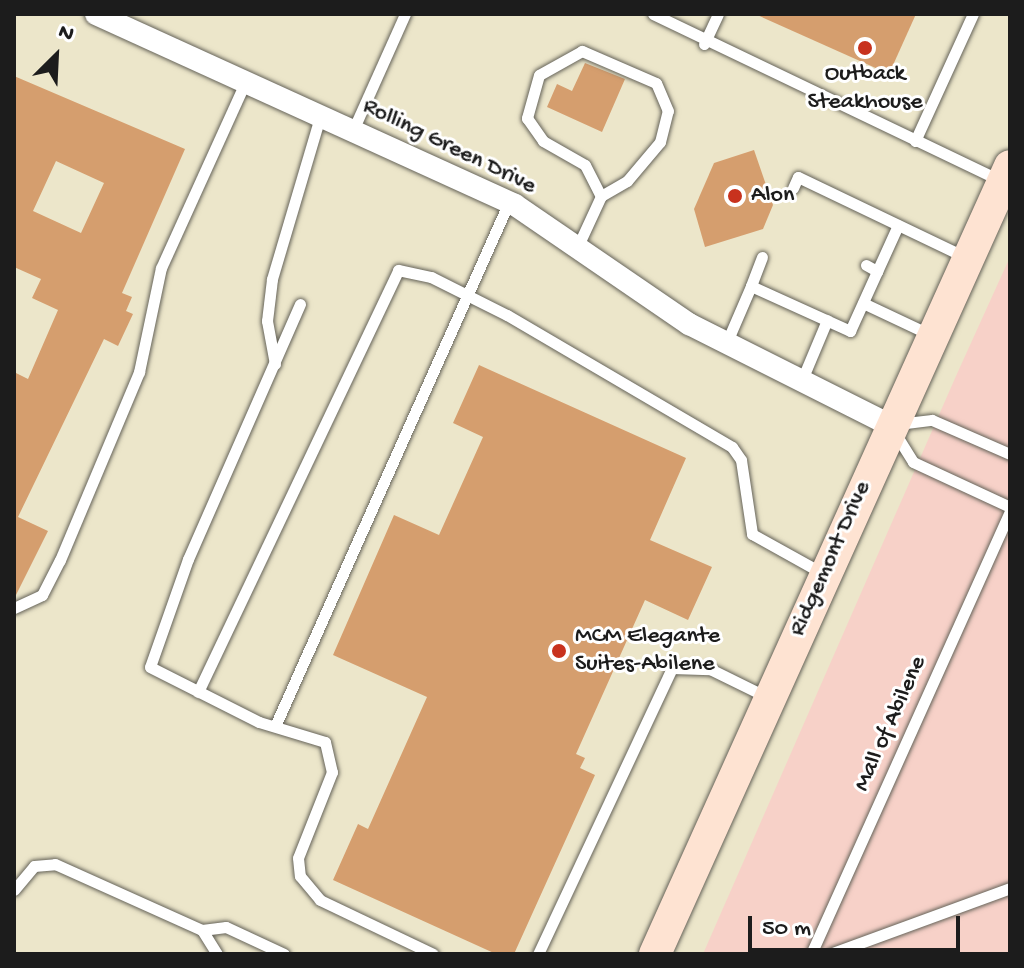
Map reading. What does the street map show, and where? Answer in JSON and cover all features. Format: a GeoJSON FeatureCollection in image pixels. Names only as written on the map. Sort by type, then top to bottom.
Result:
{"type":"FeatureCollection","features":[{"type":"Feature","properties":{"kind":"street","name":"Rolling Green Drive"},"geometry":{"type":"LineString","coordinates":[[96,14],[354,128],[509,202],[726,344],[890,425]]}},
{"type":"Feature","properties":{"kind":"street","name":"Ridgemont Drive"},"geometry":{"type":"LineString","coordinates":[[655,954],[890,425],[1006,173]]}},
{"type":"Feature","properties":{"kind":"lane"},"geometry":{"type":"LineString","coordinates":[[354,128],[405,14]]}},
{"type":"Feature","properties":{"kind":"lane"},"geometry":{"type":"LineString","coordinates":[[653,14],[704,44],[915,141],[1006,173]]}},
{"type":"Feature","properties":{"kind":"lane"},"geometry":{"type":"LineString","coordinates":[[704,44],[718,14]]}},
{"type":"Feature","properties":{"kind":"lane"},"geometry":{"type":"LineString","coordinates":[[915,141],[973,14]]}},
{"type":"Feature","properties":{"kind":"lane"},"geometry":{"type":"LineString","coordinates":[[577,248],[601,196],[645,163],[668,111],[656,83],[582,51],[539,75],[527,118],[543,141],[585,165],[601,196]]}},
{"type":"Feature","properties":{"kind":"lane"},"geometry":{"type":"LineString","coordinates":[[14,608],[42,595],[65,548],[139,372],[161,268],[246,81]]}},
{"type":"Feature","properties":{"kind":"lane"},"geometry":{"type":"LineString","coordinates":[[275,364],[267,321],[272,279],[321,114]]}},
{"type":"Feature","properties":{"kind":"lane"},"geometry":{"type":"LineString","coordinates":[[793,188],[798,177],[968,259]]}},
{"type":"Feature","properties":{"kind":"lane"},"geometry":{"type":"LineString","coordinates":[[276,724],[509,202]]}},
{"type":"Feature","properties":{"kind":"lane"},"geometry":{"type":"LineString","coordinates":[[751,286],[850,331],[898,225]]}},
{"type":"Feature","properties":{"kind":"lane"},"geometry":{"type":"LineString","coordinates":[[726,344],[762,257]]}},
{"type":"Feature","properties":{"kind":"lane"},"geometry":{"type":"LineString","coordinates":[[866,265],[877,271]]}},
{"type":"Feature","properties":{"kind":"lane"},"geometry":{"type":"LineString","coordinates":[[198,692],[391,280],[406,269],[467,294],[732,447],[741,460],[752,534],[825,575]]}},
{"type":"Feature","properties":{"kind":"lane"},"geometry":{"type":"LineString","coordinates":[[863,303],[933,336]]}},
{"type":"Feature","properties":{"kind":"lane"},"geometry":{"type":"LineString","coordinates":[[300,304],[149,657],[156,673],[325,742],[332,757],[298,858],[308,891],[433,954]]}},
{"type":"Feature","properties":{"kind":"lane"},"geometry":{"type":"LineString","coordinates":[[801,383],[827,320]]}},
{"type":"Feature","properties":{"kind":"lane"},"geometry":{"type":"LineString","coordinates":[[890,425],[932,420],[1010,454]]}},
{"type":"Feature","properties":{"kind":"lane","name":"Mall of Abilene"},"geometry":{"type":"LineString","coordinates":[[811,954],[1010,509],[913,462],[890,425]]}},
{"type":"Feature","properties":{"kind":"lane"},"geometry":{"type":"LineString","coordinates":[[538,954],[672,668],[710,669],[770,699]]}},
{"type":"Feature","properties":{"kind":"lane"},"geometry":{"type":"LineString","coordinates":[[14,890],[34,866],[55,864],[202,930],[226,927],[284,954]]}},
{"type":"Feature","properties":{"kind":"lane"},"geometry":{"type":"LineString","coordinates":[[830,954],[1010,888]]}},
{"type":"Feature","properties":{"kind":"lane"},"geometry":{"type":"LineString","coordinates":[[202,930],[217,954]]}},
{"type":"Feature","properties":{"kind":"shaded area"},"geometry":{"type":"Polygon","coordinates":[[[1010,257],[1010,954],[703,954],[956,376],[1010,257]]]}},
{"type":"Feature","properties":{"kind":"building","name":"Outback Steakhouse"},"geometry":{"type":"Polygon","coordinates":[[[755,14],[916,14],[889,74],[755,14]]]}},
{"type":"Feature","properties":{"kind":"building"},"geometry":{"type":"Polygon","coordinates":[[[585,63],[625,79],[602,132],[547,107],[557,84],[572,91],[585,63]]]}},
{"type":"Feature","properties":{"kind":"building"},"geometry":{"type":"Polygon","coordinates":[[[14,76],[185,149],[122,293],[132,297],[126,311],[133,314],[118,346],[104,339],[18,517],[48,531],[14,599],[14,372],[28,379],[58,310],[32,298],[41,279],[14,267],[14,76]],[[56,161],[33,211],[81,233],[104,183],[56,161]]]}},
{"type":"Feature","properties":{"kind":"building","name":"Alon"},"geometry":{"type":"Polygon","coordinates":[[[754,150],[773,205],[763,229],[705,247],[694,209],[714,163],[754,150]]]}},
{"type":"Feature","properties":{"kind":"building","name":"MCM Elegante Suites-Abilene"},"geometry":{"type":"Polygon","coordinates":[[[479,365],[686,458],[650,540],[712,567],[688,620],[645,600],[576,754],[585,758],[580,768],[595,775],[514,954],[496,954],[333,880],[358,824],[368,829],[427,697],[333,655],[394,515],[439,535],[483,437],[453,423],[479,365]]]}},
{"type":"Feature","properties":{"kind":"place","name":"Outback Steakhouse"},"geometry":{"type":"Point","coordinates":[865,48]}},
{"type":"Feature","properties":{"kind":"place","name":"Alon"},"geometry":{"type":"Point","coordinates":[735,196]}},
{"type":"Feature","properties":{"kind":"place","name":"MCM Elegante Suites-Abilene"},"geometry":{"type":"Point","coordinates":[559,651]}}]}
